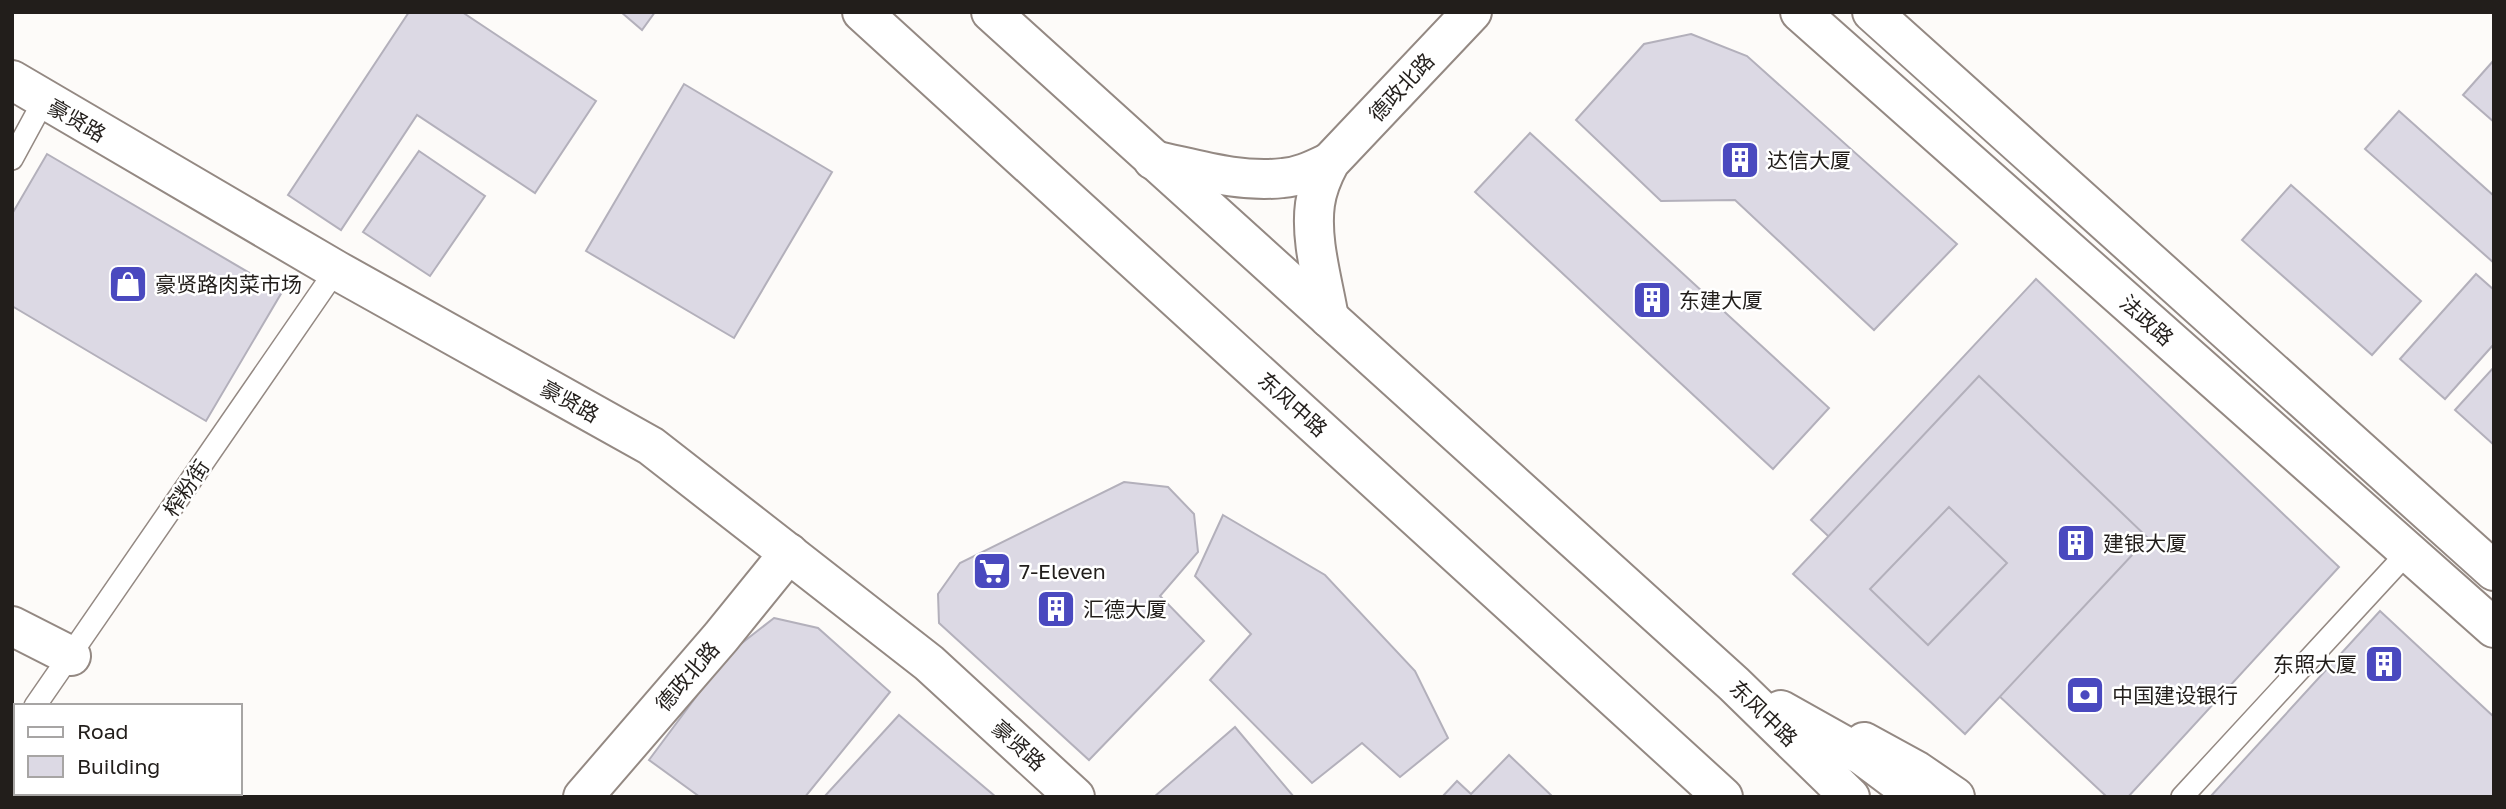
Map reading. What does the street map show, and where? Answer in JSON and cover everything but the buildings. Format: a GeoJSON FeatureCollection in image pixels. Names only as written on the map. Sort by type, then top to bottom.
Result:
{"type":"FeatureCollection","features":[{"type":"Feature","properties":{"kind":"main road","name":"东风中路"},"geometry":{"type":"LineString","coordinates":[[862,12],[1723,797]]}},
{"type":"Feature","properties":{"kind":"main road","name":"东风中路"},"geometry":{"type":"LineString","coordinates":[[991,12],[1734,684],[1850,797]]}},
{"type":"Feature","properties":{"kind":"main road","name":"德政北路"},"geometry":{"type":"LineString","coordinates":[[1330,162],[1472,12]]}},
{"type":"Feature","properties":{"kind":"main road","name":"法政路"},"geometry":{"type":"LineString","coordinates":[[1800,12],[2494,628]]}},
{"type":"Feature","properties":{"kind":"main road"},"geometry":{"type":"LineString","coordinates":[[1872,12],[2494,571]]}},
{"type":"Feature","properties":{"kind":"main road","name":"豪贤路"},"geometry":{"type":"LineString","coordinates":[[12,80],[336,270],[650,446],[929,663],[1075,797]]}},
{"type":"Feature","properties":{"kind":"main road"},"geometry":{"type":"LineString","coordinates":[[1153,160],[1234,177],[1259,179],[1285,178],[1330,162]]}},
{"type":"Feature","properties":{"kind":"main road"},"geometry":{"type":"LineString","coordinates":[[1329,318],[1314,220],[1321,181],[1330,162]]}},
{"type":"Feature","properties":{"kind":"main road","name":"德政北路"},"geometry":{"type":"LineString","coordinates":[[583,797],[789,553]]}},
{"type":"Feature","properties":{"kind":"main road"},"geometry":{"type":"LineString","coordinates":[[12,626],[71,656]]}},
{"type":"Feature","properties":{"kind":"main road"},"geometry":{"type":"LineString","coordinates":[[1734,684],[1863,756],[1918,797]]}},
{"type":"Feature","properties":{"kind":"main road"},"geometry":{"type":"LineString","coordinates":[[1734,684],[1862,741],[1917,771],[1955,797]]}},
{"type":"Feature","properties":{"kind":"lane"},"geometry":{"type":"LineString","coordinates":[[12,159],[44,100]]}},
{"type":"Feature","properties":{"kind":"lane","name":"榨粉街"},"geometry":{"type":"LineString","coordinates":[[36,704],[336,270]]}},
{"type":"Feature","properties":{"kind":"lane"},"geometry":{"type":"LineString","coordinates":[[2182,797],[2408,552]]}},
{"type":"Feature","properties":{"kind":"place","name":"达信大厦"},"geometry":{"type":"Point","coordinates":[1740,160]}},
{"type":"Feature","properties":{"kind":"place","name":"豪贤路肉菜市场"},"geometry":{"type":"Point","coordinates":[128,284]}},
{"type":"Feature","properties":{"kind":"place","name":"东建大厦"},"geometry":{"type":"Point","coordinates":[1652,300]}},
{"type":"Feature","properties":{"kind":"place","name":"建银大厦"},"geometry":{"type":"Point","coordinates":[2076,543]}},
{"type":"Feature","properties":{"kind":"place","name":"7-Eleven"},"geometry":{"type":"Point","coordinates":[992,571]}},
{"type":"Feature","properties":{"kind":"place","name":"汇德大厦"},"geometry":{"type":"Point","coordinates":[1056,609]}},
{"type":"Feature","properties":{"kind":"place","name":"东照大厦"},"geometry":{"type":"Point","coordinates":[2384,664]}},
{"type":"Feature","properties":{"kind":"place","name":"中国建设银行"},"geometry":{"type":"Point","coordinates":[2085,695]}}]}
